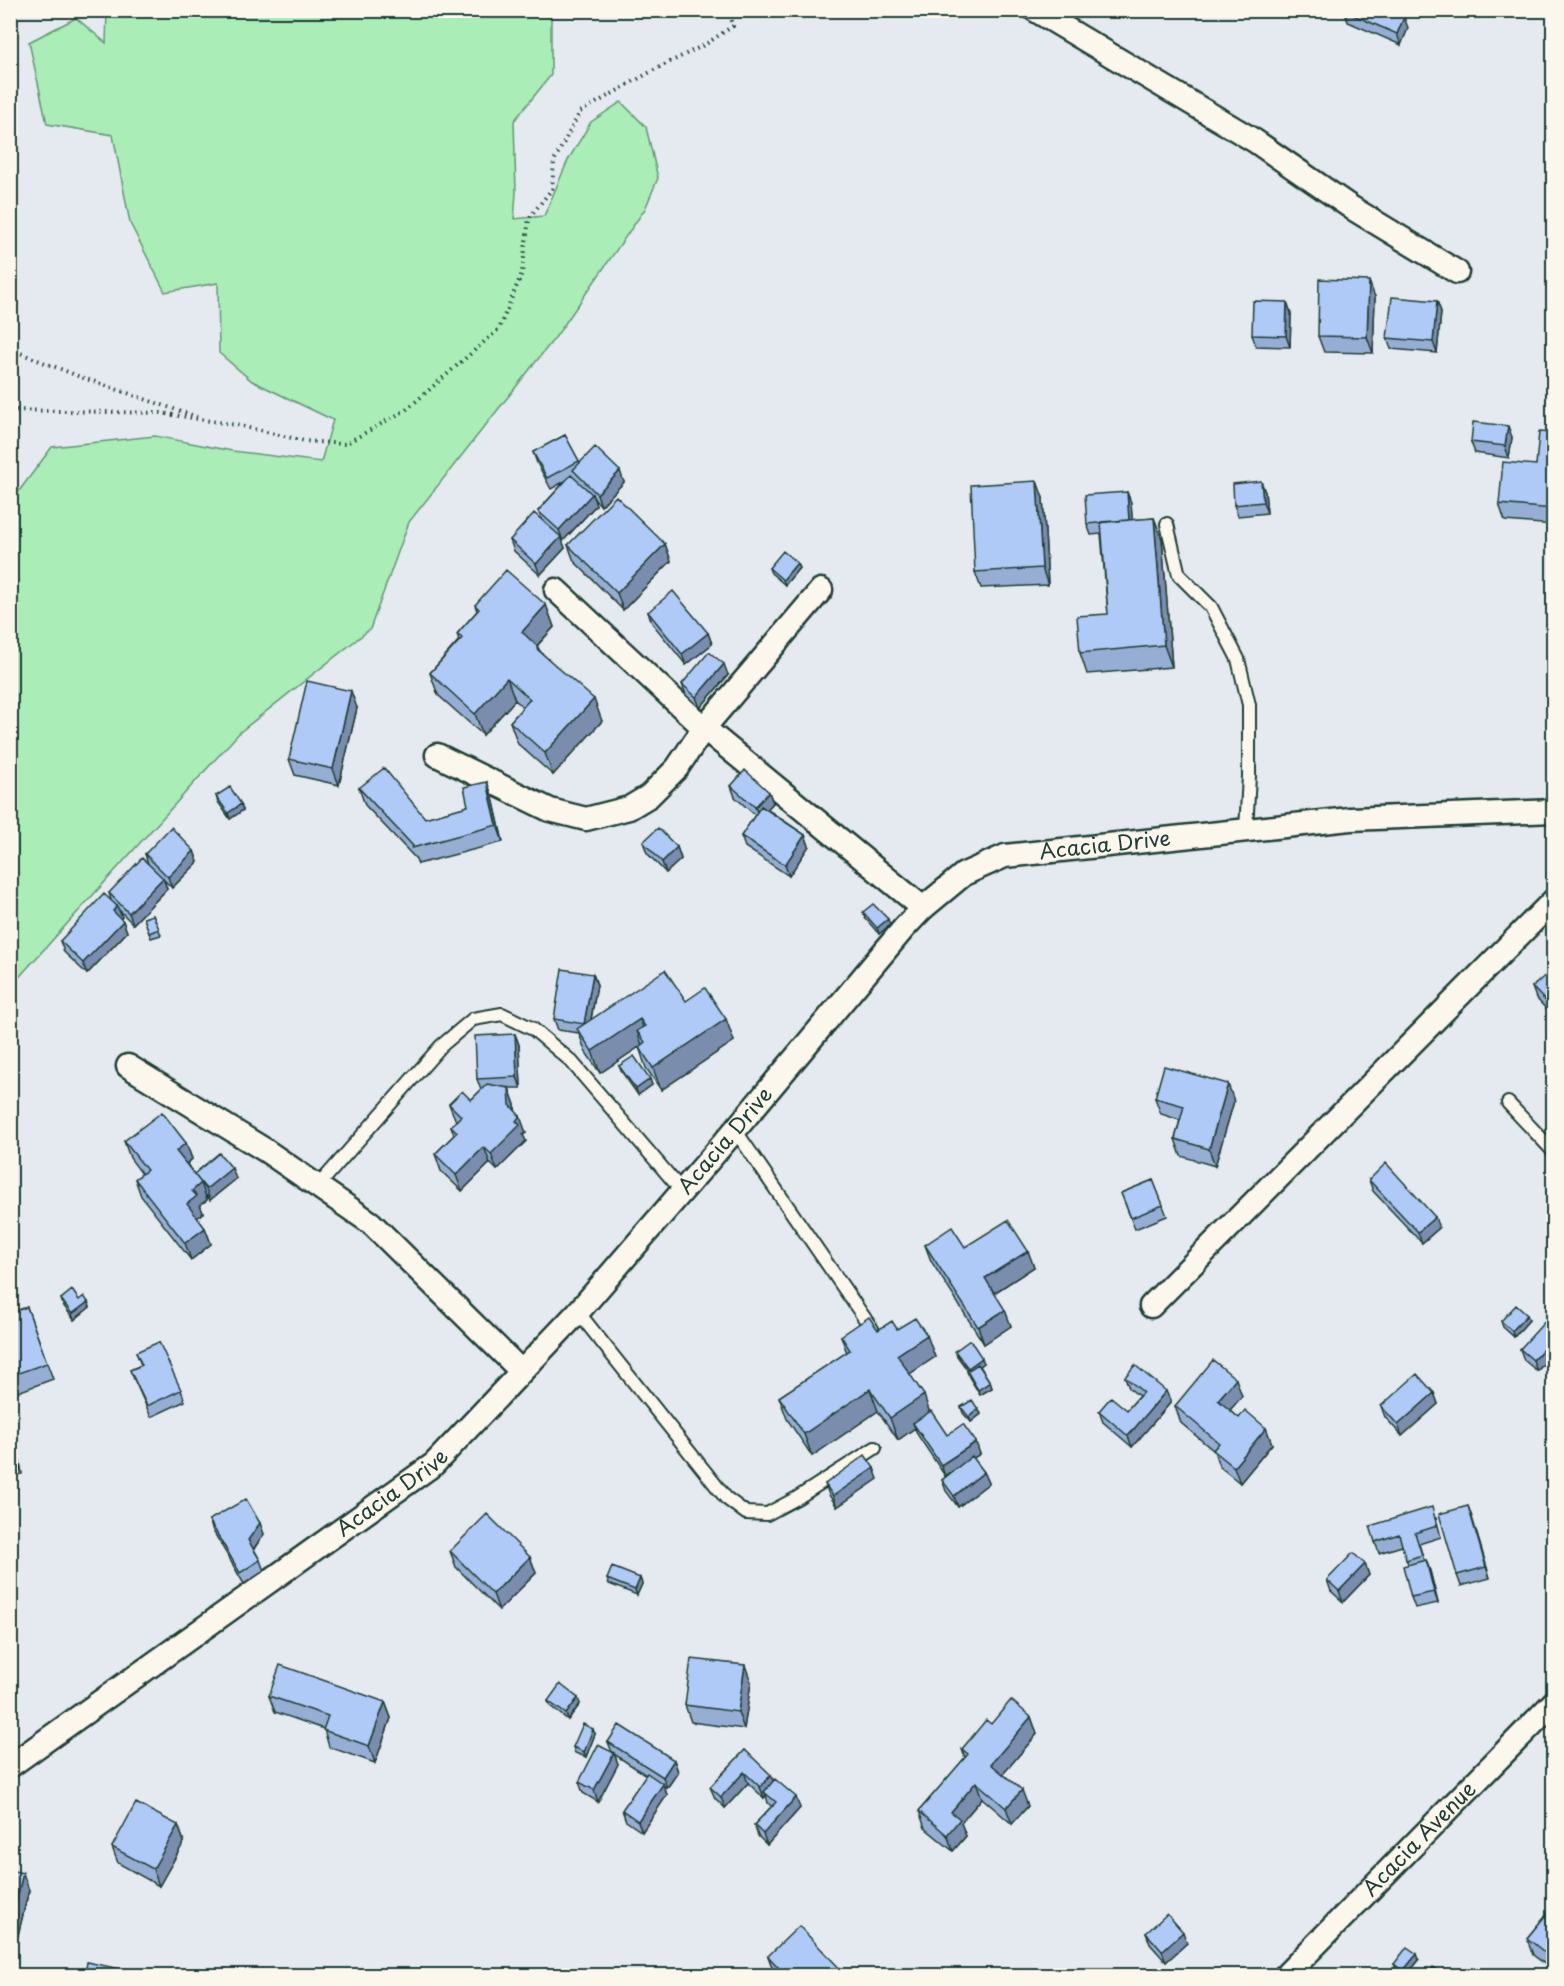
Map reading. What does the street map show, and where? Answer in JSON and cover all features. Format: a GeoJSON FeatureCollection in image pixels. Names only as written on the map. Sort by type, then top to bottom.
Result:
{"type":"FeatureCollection","features":[{"type":"Feature","properties":{"kind":"street"},"geometry":{"type":"LineString","coordinates":[[1035,10],[1254,141],[1352,208],[1457,272]]}},
{"type":"Feature","properties":{"kind":"street"},"geometry":{"type":"LineString","coordinates":[[556,590],[704,728],[922,908]]}},
{"type":"Feature","properties":{"kind":"street"},"geometry":{"type":"LineString","coordinates":[[437,755],[550,810],[586,819],[629,808],[649,796],[677,768],[704,728],[821,590]]}},
{"type":"Feature","properties":{"kind":"street","name":"Acacia Drive"},"geometry":{"type":"LineString","coordinates":[[10,1766],[434,1464],[578,1312],[922,908],[964,874],[1005,856],[1246,830],[1350,819],[1554,811]]}},
{"type":"Feature","properties":{"kind":"street"},"geometry":{"type":"LineString","coordinates":[[1150,1306],[1554,900]]}},
{"type":"Feature","properties":{"kind":"street"},"geometry":{"type":"LineString","coordinates":[[128,1066],[265,1150],[371,1223],[521,1371]]}},
{"type":"Feature","properties":{"kind":"street","name":"Acacia Avenue"},"geometry":{"type":"LineString","coordinates":[[1285,1976],[1554,1702]]}},
{"type":"Feature","properties":{"kind":"lane"},"geometry":{"type":"LineString","coordinates":[[1167,524],[1179,575],[1211,607],[1238,659],[1249,705],[1250,776],[1246,830]]}},
{"type":"Feature","properties":{"kind":"lane"},"geometry":{"type":"LineString","coordinates":[[318,1186],[441,1046],[473,1019],[502,1014],[533,1029],[571,1061],[682,1191]]}},
{"type":"Feature","properties":{"kind":"lane"},"geometry":{"type":"LineString","coordinates":[[1508,1102],[1554,1152]]}},
{"type":"Feature","properties":{"kind":"lane"},"geometry":{"type":"LineString","coordinates":[[735,1130],[872,1329]]}},
{"type":"Feature","properties":{"kind":"lane"},"geometry":{"type":"LineString","coordinates":[[578,1312],[726,1498],[746,1513],[767,1514],[777,1509],[875,1448]]}},
{"type":"Feature","properties":{"kind":"path"},"geometry":{"type":"LineString","coordinates":[[10,410],[161,413],[305,441],[345,444],[406,410],[500,329],[522,273],[529,218],[552,189],[554,161],[580,112],[652,70],[706,44],[733,26],[727,10]]}},
{"type":"Feature","properties":{"kind":"path"},"geometry":{"type":"LineString","coordinates":[[10,349],[78,376],[209,421]]}},
{"type":"Feature","properties":{"kind":"green space"},"geometry":{"type":"Polygon","coordinates":[[[107,11],[551,11],[551,75],[514,121],[516,193],[514,219],[544,216],[568,160],[591,122],[621,102],[646,127],[658,178],[645,209],[557,335],[409,522],[370,629],[240,732],[11,986],[11,496],[16,495],[52,447],[155,436],[232,451],[321,462],[333,420],[252,381],[219,353],[218,283],[165,292],[130,223],[113,135],[47,124],[29,42],[76,18],[106,43],[107,11]]]}},
{"type":"Feature","properties":{"kind":"building"},"geometry":{"type":"Polygon","coordinates":[[[1389,10],[1404,17],[1397,34],[1344,11],[1389,10]]]}},
{"type":"Feature","properties":{"kind":"building"},"geometry":{"type":"Polygon","coordinates":[[[1319,279],[1369,281],[1367,337],[1318,336],[1319,279]]]}},
{"type":"Feature","properties":{"kind":"building"},"geometry":{"type":"Polygon","coordinates":[[[1392,297],[1437,301],[1433,342],[1387,338],[1392,297]]]}},
{"type":"Feature","properties":{"kind":"building"},"geometry":{"type":"Polygon","coordinates":[[[1253,301],[1287,302],[1286,336],[1252,335],[1253,301]]]}},
{"type":"Feature","properties":{"kind":"building"},"geometry":{"type":"Polygon","coordinates":[[[1473,422],[1508,426],[1505,446],[1471,442],[1473,422]]]}},
{"type":"Feature","properties":{"kind":"building"},"geometry":{"type":"Polygon","coordinates":[[[1539,432],[1554,433],[1554,509],[1499,504],[1503,462],[1536,465],[1539,432]]]}},
{"type":"Feature","properties":{"kind":"building"},"geometry":{"type":"Polygon","coordinates":[[[565,435],[579,461],[547,478],[533,452],[565,435]]]}},
{"type":"Feature","properties":{"kind":"building"},"geometry":{"type":"Polygon","coordinates":[[[595,447],[620,471],[597,494],[573,470],[595,447]]]}},
{"type":"Feature","properties":{"kind":"building"},"geometry":{"type":"Polygon","coordinates":[[[571,475],[592,494],[559,530],[538,511],[571,475]]]}},
{"type":"Feature","properties":{"kind":"building"},"geometry":{"type":"Polygon","coordinates":[[[1037,481],[1042,568],[975,572],[971,485],[1037,481]]]}},
{"type":"Feature","properties":{"kind":"building"},"geometry":{"type":"Polygon","coordinates":[[[1261,481],[1263,502],[1234,505],[1233,484],[1261,481]]]}},
{"type":"Feature","properties":{"kind":"building"},"geometry":{"type":"Polygon","coordinates":[[[1127,492],[1129,520],[1087,524],[1085,495],[1127,492]]]}},
{"type":"Feature","properties":{"kind":"building"},"geometry":{"type":"Polygon","coordinates":[[[616,496],[665,544],[617,593],[568,545],[616,496]]]}},
{"type":"Feature","properties":{"kind":"building"},"geometry":{"type":"Polygon","coordinates":[[[534,513],[561,537],[536,564],[510,540],[534,513]]]}},
{"type":"Feature","properties":{"kind":"building"},"geometry":{"type":"Polygon","coordinates":[[[1154,518],[1164,645],[1080,653],[1077,616],[1108,614],[1101,522],[1154,518]]]}},
{"type":"Feature","properties":{"kind":"building"},"geometry":{"type":"Polygon","coordinates":[[[783,551],[797,563],[783,580],[769,568],[783,551]]]}},
{"type":"Feature","properties":{"kind":"building"},"geometry":{"type":"Polygon","coordinates":[[[506,570],[546,605],[522,632],[538,647],[537,649],[594,699],[545,753],[510,722],[530,699],[507,678],[475,714],[430,673],[462,638],[457,634],[479,609],[475,605],[506,570]]]}},
{"type":"Feature","properties":{"kind":"building"},"geometry":{"type":"Polygon","coordinates":[[[673,591],[708,633],[682,654],[648,612],[673,591]]]}},
{"type":"Feature","properties":{"kind":"building"},"geometry":{"type":"Polygon","coordinates":[[[709,652],[724,664],[696,697],[682,684],[709,652]]]}},
{"type":"Feature","properties":{"kind":"building"},"geometry":{"type":"Polygon","coordinates":[[[307,681],[351,691],[333,769],[289,759],[307,681]]]}},
{"type":"Feature","properties":{"kind":"building"},"geometry":{"type":"Polygon","coordinates":[[[384,768],[425,818],[468,806],[464,787],[487,782],[497,825],[412,848],[413,846],[359,788],[384,768]]]}},
{"type":"Feature","properties":{"kind":"building"},"geometry":{"type":"Polygon","coordinates":[[[745,770],[769,792],[755,807],[731,786],[745,770]]]}},
{"type":"Feature","properties":{"kind":"building"},"geometry":{"type":"Polygon","coordinates":[[[230,787],[241,804],[228,813],[216,796],[230,787]]]}},
{"type":"Feature","properties":{"kind":"building"},"geometry":{"type":"Polygon","coordinates":[[[761,806],[805,835],[785,865],[741,836],[761,806]]]}},
{"type":"Feature","properties":{"kind":"building"},"geometry":{"type":"Polygon","coordinates":[[[171,827],[194,851],[168,877],[145,854],[171,827]]]}},
{"type":"Feature","properties":{"kind":"building"},"geometry":{"type":"Polygon","coordinates":[[[658,828],[677,847],[662,862],[643,842],[658,828]]]}},
{"type":"Feature","properties":{"kind":"building"},"geometry":{"type":"Polygon","coordinates":[[[142,858],[163,878],[129,913],[109,893],[142,858]]]}},
{"type":"Feature","properties":{"kind":"building"},"geometry":{"type":"Polygon","coordinates":[[[104,894],[117,906],[113,911],[123,921],[83,963],[60,941],[104,894]]]}},
{"type":"Feature","properties":{"kind":"building"},"geometry":{"type":"Polygon","coordinates":[[[873,904],[888,919],[877,928],[863,912],[873,904]]]}},
{"type":"Feature","properties":{"kind":"building"},"geometry":{"type":"Polygon","coordinates":[[[153,915],[159,929],[149,933],[144,918],[153,915]]]}},
{"type":"Feature","properties":{"kind":"building"},"geometry":{"type":"Polygon","coordinates":[[[562,969],[593,974],[584,1024],[554,1019],[562,969]]]}},
{"type":"Feature","properties":{"kind":"building"},"geometry":{"type":"Polygon","coordinates":[[[665,970],[686,1001],[705,988],[726,1019],[653,1068],[639,1047],[645,1042],[637,1031],[645,1026],[640,1019],[592,1051],[577,1029],[665,970]]]}},
{"type":"Feature","properties":{"kind":"building"},"geometry":{"type":"Polygon","coordinates":[[[1548,973],[1554,979],[1554,1010],[1532,987],[1548,973]]]}},
{"type":"Feature","properties":{"kind":"building"},"geometry":{"type":"Polygon","coordinates":[[[515,1034],[517,1077],[477,1079],[475,1036],[515,1034]]]}},
{"type":"Feature","properties":{"kind":"building"},"geometry":{"type":"Polygon","coordinates":[[[634,1056],[650,1079],[636,1089],[619,1066],[634,1056]]]}},
{"type":"Feature","properties":{"kind":"building"},"geometry":{"type":"Polygon","coordinates":[[[1164,1066],[1228,1084],[1209,1149],[1175,1139],[1184,1106],[1155,1098],[1164,1066]]]}},
{"type":"Feature","properties":{"kind":"building"},"geometry":{"type":"Polygon","coordinates":[[[487,1084],[509,1088],[510,1105],[520,1116],[516,1121],[520,1125],[491,1154],[484,1147],[456,1175],[435,1154],[457,1132],[451,1126],[461,1116],[449,1104],[462,1091],[471,1100],[487,1084]]]}},
{"type":"Feature","properties":{"kind":"building"},"geometry":{"type":"Polygon","coordinates":[[[162,1112],[186,1143],[176,1151],[201,1183],[192,1191],[197,1196],[187,1204],[205,1228],[185,1243],[135,1179],[147,1170],[124,1141],[162,1112]]]}},
{"type":"Feature","properties":{"kind":"building"},"geometry":{"type":"Polygon","coordinates":[[[219,1153],[232,1168],[206,1189],[194,1174],[219,1153]]]}},
{"type":"Feature","properties":{"kind":"building"},"geometry":{"type":"Polygon","coordinates":[[[1386,1163],[1435,1217],[1418,1232],[1369,1180],[1386,1163]]]}},
{"type":"Feature","properties":{"kind":"building"},"geometry":{"type":"Polygon","coordinates":[[[1153,1180],[1163,1205],[1131,1218],[1121,1193],[1153,1180]]]}},
{"type":"Feature","properties":{"kind":"building"},"geometry":{"type":"Polygon","coordinates":[[[1008,1220],[1028,1251],[985,1278],[1005,1310],[978,1327],[925,1245],[952,1227],[965,1247],[1008,1220]]]}},
{"type":"Feature","properties":{"kind":"building"},"geometry":{"type":"Polygon","coordinates":[[[72,1290],[79,1300],[84,1296],[88,1302],[72,1314],[61,1299],[72,1290]]]}},
{"type":"Feature","properties":{"kind":"building"},"geometry":{"type":"Polygon","coordinates":[[[1516,1305],[1527,1315],[1512,1331],[1501,1321],[1516,1305]]]}},
{"type":"Feature","properties":{"kind":"building"},"geometry":{"type":"Polygon","coordinates":[[[27,1307],[47,1363],[10,1376],[10,1313],[27,1307]]]}},
{"type":"Feature","properties":{"kind":"building"},"geometry":{"type":"Polygon","coordinates":[[[869,1317],[878,1330],[892,1321],[897,1329],[915,1318],[927,1335],[897,1355],[924,1395],[890,1418],[870,1389],[804,1434],[779,1397],[850,1350],[841,1336],[869,1317]]]}},
{"type":"Feature","properties":{"kind":"building"},"geometry":{"type":"Polygon","coordinates":[[[1548,1318],[1554,1324],[1554,1345],[1550,1342],[1533,1360],[1520,1349],[1548,1318]]]}},
{"type":"Feature","properties":{"kind":"building"},"geometry":{"type":"Polygon","coordinates":[[[970,1340],[982,1358],[968,1368],[955,1351],[970,1340]]]}},
{"type":"Feature","properties":{"kind":"building"},"geometry":{"type":"Polygon","coordinates":[[[159,1342],[181,1390],[147,1406],[130,1370],[142,1365],[136,1352],[159,1342]]]}},
{"type":"Feature","properties":{"kind":"building"},"geometry":{"type":"Polygon","coordinates":[[[1213,1360],[1236,1379],[1218,1400],[1239,1418],[1245,1410],[1266,1428],[1234,1467],[1213,1450],[1219,1443],[1175,1406],[1213,1360]]]}},
{"type":"Feature","properties":{"kind":"building"},"geometry":{"type":"Polygon","coordinates":[[[978,1364],[990,1382],[978,1390],[967,1371],[978,1364]]]}},
{"type":"Feature","properties":{"kind":"building"},"geometry":{"type":"Polygon","coordinates":[[[1135,1365],[1166,1391],[1128,1436],[1099,1411],[1111,1397],[1127,1410],[1143,1392],[1125,1377],[1135,1365]]]}},
{"type":"Feature","properties":{"kind":"building"},"geometry":{"type":"Polygon","coordinates":[[[1417,1374],[1434,1393],[1398,1425],[1381,1406],[1417,1374]]]}},
{"type":"Feature","properties":{"kind":"building"},"geometry":{"type":"Polygon","coordinates":[[[972,1400],[978,1409],[969,1417],[961,1407],[972,1400]]]}},
{"type":"Feature","properties":{"kind":"building"},"geometry":{"type":"Polygon","coordinates":[[[931,1411],[947,1435],[963,1424],[976,1442],[941,1465],[913,1423],[931,1411]]]}},
{"type":"Feature","properties":{"kind":"building"},"geometry":{"type":"Polygon","coordinates":[[[12,1429],[18,1462],[10,1464],[10,1430],[12,1429]]]}},
{"type":"Feature","properties":{"kind":"building"},"geometry":{"type":"Polygon","coordinates":[[[865,1455],[874,1468],[833,1496],[825,1484],[865,1455]]]}},
{"type":"Feature","properties":{"kind":"building"},"geometry":{"type":"Polygon","coordinates":[[[972,1456],[984,1472],[954,1496],[942,1480],[972,1456]]]}},
{"type":"Feature","properties":{"kind":"building"},"geometry":{"type":"Polygon","coordinates":[[[246,1499],[260,1523],[248,1540],[260,1560],[240,1573],[209,1520],[246,1499]]]}},
{"type":"Feature","properties":{"kind":"building"},"geometry":{"type":"Polygon","coordinates":[[[1468,1506],[1486,1567],[1457,1575],[1439,1514],[1468,1506]]]}},
{"type":"Feature","properties":{"kind":"building"},"geometry":{"type":"Polygon","coordinates":[[[1432,1507],[1437,1526],[1415,1533],[1422,1555],[1406,1560],[1399,1534],[1375,1542],[1370,1526],[1432,1507]]]}},
{"type":"Feature","properties":{"kind":"building"},"geometry":{"type":"Polygon","coordinates":[[[487,1514],[530,1557],[493,1594],[450,1551],[487,1514]]]}},
{"type":"Feature","properties":{"kind":"building"},"geometry":{"type":"Polygon","coordinates":[[[1353,1553],[1365,1564],[1339,1591],[1327,1580],[1353,1553]]]}},
{"type":"Feature","properties":{"kind":"building"},"geometry":{"type":"Polygon","coordinates":[[[1426,1560],[1434,1592],[1411,1597],[1403,1566],[1426,1560]]]}},
{"type":"Feature","properties":{"kind":"building"},"geometry":{"type":"Polygon","coordinates":[[[612,1567],[640,1578],[635,1590],[607,1579],[612,1567]]]}},
{"type":"Feature","properties":{"kind":"building"},"geometry":{"type":"Polygon","coordinates":[[[691,1659],[745,1665],[738,1712],[685,1705],[691,1659]]]}},
{"type":"Feature","properties":{"kind":"building"},"geometry":{"type":"Polygon","coordinates":[[[280,1665],[385,1702],[369,1746],[323,1730],[328,1716],[269,1696],[280,1665]]]}},
{"type":"Feature","properties":{"kind":"building"},"geometry":{"type":"Polygon","coordinates":[[[560,1684],[578,1698],[566,1714],[548,1701],[560,1684]]]}},
{"type":"Feature","properties":{"kind":"building"},"geometry":{"type":"Polygon","coordinates":[[[1011,1700],[1031,1717],[991,1764],[1022,1790],[1006,1808],[976,1782],[951,1812],[960,1819],[947,1835],[919,1811],[968,1754],[962,1749],[986,1720],[991,1724],[1011,1700]]]}},
{"type":"Feature","properties":{"kind":"building"},"geometry":{"type":"Polygon","coordinates":[[[583,1724],[593,1729],[584,1752],[573,1747],[583,1724]]]}},
{"type":"Feature","properties":{"kind":"building"},"geometry":{"type":"Polygon","coordinates":[[[619,1725],[674,1760],[663,1777],[608,1742],[619,1725]]]}},
{"type":"Feature","properties":{"kind":"building"},"geometry":{"type":"Polygon","coordinates":[[[598,1745],[614,1753],[594,1790],[579,1782],[598,1745]]]}},
{"type":"Feature","properties":{"kind":"building"},"geometry":{"type":"Polygon","coordinates":[[[745,1750],[771,1775],[760,1787],[744,1772],[721,1797],[710,1787],[745,1750]]]}},
{"type":"Feature","properties":{"kind":"building"},"geometry":{"type":"Polygon","coordinates":[[[647,1773],[663,1784],[638,1821],[622,1810],[647,1773]]]}},
{"type":"Feature","properties":{"kind":"building"},"geometry":{"type":"Polygon","coordinates":[[[775,1779],[796,1797],[763,1834],[754,1825],[776,1802],[764,1792],[775,1779]]]}},
{"type":"Feature","properties":{"kind":"building"},"geometry":{"type":"Polygon","coordinates":[[[136,1803],[178,1825],[153,1869],[112,1847],[136,1803]]]}},
{"type":"Feature","properties":{"kind":"building"},"geometry":{"type":"Polygon","coordinates":[[[10,1870],[23,1873],[12,1919],[10,1918],[10,1870]]]}},
{"type":"Feature","properties":{"kind":"building"},"geometry":{"type":"Polygon","coordinates":[[[1554,1905],[1554,1960],[1527,1938],[1554,1905]]]}},
{"type":"Feature","properties":{"kind":"building"},"geometry":{"type":"Polygon","coordinates":[[[1167,1914],[1183,1932],[1162,1951],[1146,1933],[1167,1914]]]}},
{"type":"Feature","properties":{"kind":"building"},"geometry":{"type":"Polygon","coordinates":[[[799,1926],[847,1976],[786,1976],[768,1956],[799,1926]]]}},
{"type":"Feature","properties":{"kind":"building"},"geometry":{"type":"Polygon","coordinates":[[[1407,1947],[1417,1954],[1403,1971],[1394,1964],[1407,1947]]]}},
{"type":"Feature","properties":{"kind":"building"},"geometry":{"type":"Polygon","coordinates":[[[87,1962],[144,1974],[144,1976],[85,1976],[87,1962]]]}},
{"type":"Feature","properties":{"kind":"building"},"geometry":{"type":"Polygon","coordinates":[[[1433,1967],[1444,1976],[1427,1976],[1433,1967]]]}}]}
